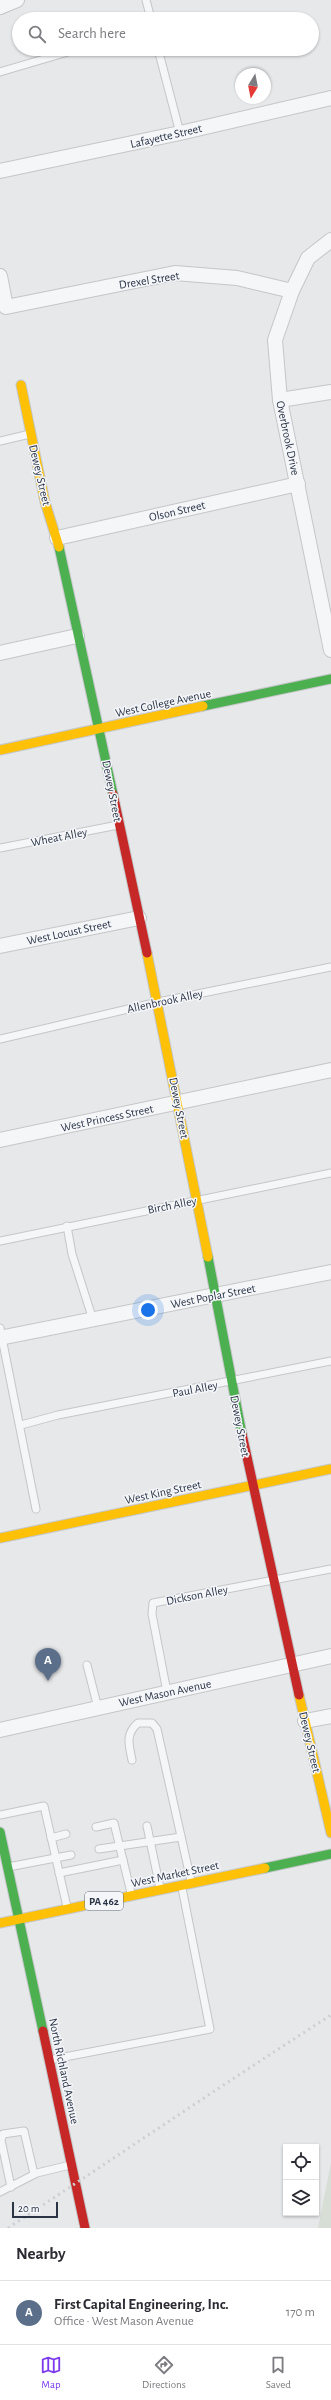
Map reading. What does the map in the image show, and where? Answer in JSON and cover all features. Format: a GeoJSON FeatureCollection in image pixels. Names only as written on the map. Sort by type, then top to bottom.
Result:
{"type":"FeatureCollection","features":[{"type":"Feature","properties":{"kind":"street"},"geometry":{"type":"LineString","coordinates":[[0,7],[17,0]]}},
{"type":"Feature","properties":{"kind":"street","name":"Lafayette Street"},"geometry":{"type":"LineString","coordinates":[[0,171],[180,133],[331,98]]}},
{"type":"Feature","properties":{"kind":"street","name":"Overbrook Drive"},"geometry":{"type":"LineString","coordinates":[[331,240],[308,258],[292,291],[275,340],[280,400],[331,650]]}},
{"type":"Feature","properties":{"kind":"street","name":"Drexel Street"},"geometry":{"type":"LineString","coordinates":[[0,276],[6,307],[176,273],[237,278],[292,291]]}},
{"type":"Feature","properties":{"kind":"street","name":"Dewey Street"},"geometry":{"type":"LineString","coordinates":[[21,385],[45,502],[57,538],[77,636],[99,729],[118,825],[158,1002],[252,1486],[331,1833]]}},
{"type":"Feature","properties":{"kind":"street"},"geometry":{"type":"LineString","coordinates":[[280,400],[331,392]]}},
{"type":"Feature","properties":{"kind":"street","name":"Olson Street"},"geometry":{"type":"LineString","coordinates":[[57,538],[298,484]]}},
{"type":"Feature","properties":{"kind":"street"},"geometry":{"type":"LineString","coordinates":[[0,653],[77,636]]}},
{"type":"Feature","properties":{"kind":"street","name":"West College Avenue"},"geometry":{"type":"LineString","coordinates":[[0,750],[331,678]]}},
{"type":"Feature","properties":{"kind":"street","name":"West Locust Street"},"geometry":{"type":"LineString","coordinates":[[0,946],[139,918]]}},
{"type":"Feature","properties":{"kind":"street","name":"West Princess Street"},"geometry":{"type":"LineString","coordinates":[[0,1140],[331,1070]]}},
{"type":"Feature","properties":{"kind":"street","name":"West Poplar Street"},"geometry":{"type":"LineString","coordinates":[[1,1335],[93,1320],[331,1272]]}},
{"type":"Feature","properties":{"kind":"street","name":"West King Street"},"geometry":{"type":"LineString","coordinates":[[0,1538],[331,1469]]}},
{"type":"Feature","properties":{"kind":"street","name":"West Mason Avenue"},"geometry":{"type":"LineString","coordinates":[[0,1730],[331,1656]]}},
{"type":"Feature","properties":{"kind":"street"},"geometry":{"type":"LineString","coordinates":[[306,1721],[331,1716]]}},
{"type":"Feature","properties":{"kind":"street","name":"North Richland Avenue"},"geometry":{"type":"LineString","coordinates":[[0,1832],[85,2228]]}},
{"type":"Feature","properties":{"kind":"street","name":"West Market Street"},"geometry":{"type":"LineString","coordinates":[[0,1923],[331,1854]]}},
{"type":"Feature","properties":{"kind":"lane"},"geometry":{"type":"LineString","coordinates":[[146,0],[149,12]]}},
{"type":"Feature","properties":{"kind":"lane"},"geometry":{"type":"LineString","coordinates":[[0,72],[54,56]]}},
{"type":"Feature","properties":{"kind":"lane"},"geometry":{"type":"LineString","coordinates":[[160,56],[180,133]]}},
{"type":"Feature","properties":{"kind":"lane"},"geometry":{"type":"LineString","coordinates":[[0,441],[31,434]]}},
{"type":"Feature","properties":{"kind":"lane","name":"Wheat Alley"},"geometry":{"type":"LineString","coordinates":[[0,848],[118,825]]}},
{"type":"Feature","properties":{"kind":"lane","name":"Allenbrook Alley"},"geometry":{"type":"LineString","coordinates":[[0,1039],[158,1002],[331,967]]}},
{"type":"Feature","properties":{"kind":"lane","name":"Birch Alley"},"geometry":{"type":"LineString","coordinates":[[0,1241],[67,1226],[331,1173]]}},
{"type":"Feature","properties":{"kind":"lane"},"geometry":{"type":"LineString","coordinates":[[67,1226],[72,1254],[93,1320]]}},
{"type":"Feature","properties":{"kind":"lane"},"geometry":{"type":"LineString","coordinates":[[1,1335],[21,1425],[36,1509]]}},
{"type":"Feature","properties":{"kind":"lane","name":"Paul Alley"},"geometry":{"type":"LineString","coordinates":[[21,1425],[58,1416],[331,1361]]}},
{"type":"Feature","properties":{"kind":"lane","name":"Dickson Alley"},"geometry":{"type":"LineString","coordinates":[[167,1692],[152,1614],[153,1603],[331,1569]]}},
{"type":"Feature","properties":{"kind":"lane"},"geometry":{"type":"LineString","coordinates":[[87,1665],[98,1708]]}},
{"type":"Feature","properties":{"kind":"lane"},"geometry":{"type":"LineString","coordinates":[[132,1760],[128,1738],[131,1729],[138,1723],[152,1723],[157,1729],[191,1883]]}},
{"type":"Feature","properties":{"kind":"lane"},"geometry":{"type":"LineString","coordinates":[[0,1816],[44,1806],[67,1909]]}},
{"type":"Feature","properties":{"kind":"lane"},"geometry":{"type":"LineString","coordinates":[[96,1827],[114,1823],[132,1895]]}},
{"type":"Feature","properties":{"kind":"lane"},"geometry":{"type":"LineString","coordinates":[[147,1826],[152,1842],[160,1890]]}},
{"type":"Feature","properties":{"kind":"lane"},"geometry":{"type":"LineString","coordinates":[[51,1838],[66,1834]]}},
{"type":"Feature","properties":{"kind":"lane"},"geometry":{"type":"LineString","coordinates":[[99,1849],[181,1837]]}},
{"type":"Feature","properties":{"kind":"lane"},"geometry":{"type":"LineString","coordinates":[[7,1867],[71,1855]]}},
{"type":"Feature","properties":{"kind":"lane"},"geometry":{"type":"LineString","coordinates":[[59,1873],[123,1860]]}},
{"type":"Feature","properties":{"kind":"lane"},"geometry":{"type":"LineString","coordinates":[[49,2060],[210,2029],[182,1885]]}},
{"type":"Feature","properties":{"kind":"lane"},"geometry":{"type":"LineString","coordinates":[[10,2187],[1,2140],[4,2134],[24,2131],[34,2174]]}},
{"type":"Feature","properties":{"kind":"lane"},"geometry":{"type":"LineString","coordinates":[[0,2192],[34,2174],[72,2164]]}},
{"type":"Feature","properties":{"kind":"shaded area"},"geometry":{"type":"Polygon","coordinates":[[[331,2163],[331,2228],[318,2228],[331,2163]]]}},
{"type":"Feature","properties":{"kind":"railway"},"geometry":{"type":"LineString","coordinates":[[8,2228],[209,2094],[331,2015]]}},
{"type":"Feature","properties":{"kind":"traffic: fast"},"geometry":{"type":"LineString","coordinates":[[59,547],[113,794]]}},
{"type":"Feature","properties":{"kind":"traffic: fast"},"geometry":{"type":"LineString","coordinates":[[203,706],[331,679]]}},
{"type":"Feature","properties":{"kind":"traffic: fast"},"geometry":{"type":"LineString","coordinates":[[208,1257],[242,1434]]}},
{"type":"Feature","properties":{"kind":"traffic: fast"},"geometry":{"type":"LineString","coordinates":[[0,1832],[43,2031]]}},
{"type":"Feature","properties":{"kind":"traffic: fast"},"geometry":{"type":"LineString","coordinates":[[265,1868],[331,1854]]}},
{"type":"Feature","properties":{"kind":"traffic: slow"},"geometry":{"type":"LineString","coordinates":[[21,385],[45,502],[59,547]]}},
{"type":"Feature","properties":{"kind":"traffic: slow"},"geometry":{"type":"LineString","coordinates":[[0,750],[203,706]]}},
{"type":"Feature","properties":{"kind":"traffic: slow"},"geometry":{"type":"LineString","coordinates":[[147,953],[208,1257]]}},
{"type":"Feature","properties":{"kind":"traffic: slow"},"geometry":{"type":"LineString","coordinates":[[0,1538],[331,1469]]}},
{"type":"Feature","properties":{"kind":"traffic: slow"},"geometry":{"type":"LineString","coordinates":[[299,1695],[331,1833]]}},
{"type":"Feature","properties":{"kind":"traffic: slow"},"geometry":{"type":"LineString","coordinates":[[0,1923],[265,1868]]}},
{"type":"Feature","properties":{"kind":"traffic: jam"},"geometry":{"type":"LineString","coordinates":[[113,794],[147,953]]}},
{"type":"Feature","properties":{"kind":"traffic: jam"},"geometry":{"type":"LineString","coordinates":[[242,1434],[299,1695]]}},
{"type":"Feature","properties":{"kind":"traffic: jam"},"geometry":{"type":"LineString","coordinates":[[43,2031],[85,2228]]}},
{"type":"Feature","properties":{"kind":"place","name":"First Capital Engineering, Inc."},"geometry":{"type":"Point","coordinates":[48,1681]}}]}
